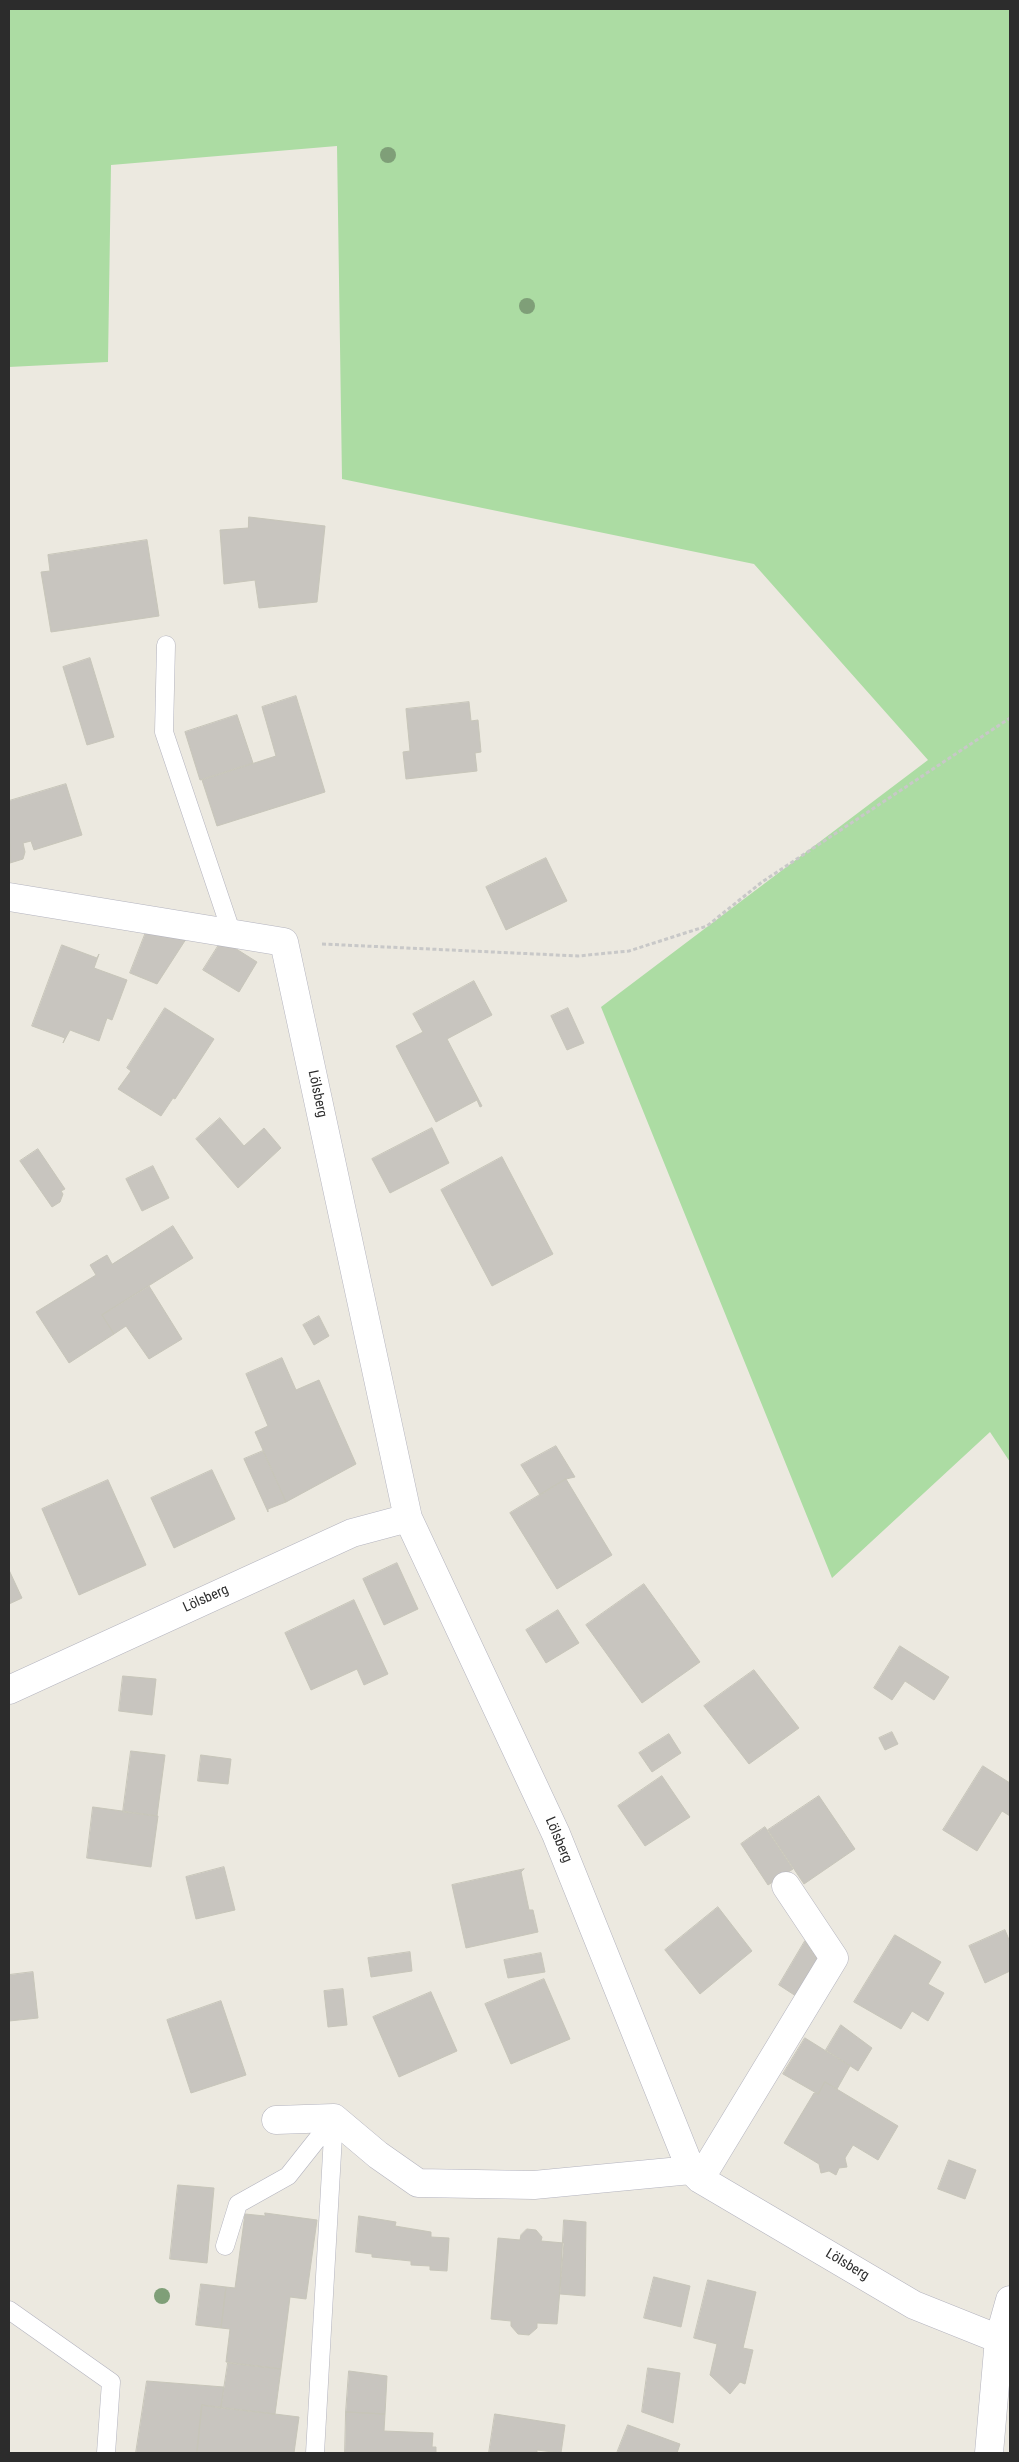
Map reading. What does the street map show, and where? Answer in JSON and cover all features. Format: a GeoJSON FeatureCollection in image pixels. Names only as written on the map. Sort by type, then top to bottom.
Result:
{"type":"FeatureCollection","features":[{"type":"Feature","properties":{"kind":"street"},"geometry":{"type":"LineString","coordinates":[[9,897],[284,942]]}},
{"type":"Feature","properties":{"kind":"street","name":"Lölsberg"},"geometry":{"type":"LineString","coordinates":[[284,942],[408,1518],[556,1834],[696,2174],[914,2305],[999,2339]]}},
{"type":"Feature","properties":{"kind":"street","name":"Lölsberg"},"geometry":{"type":"LineString","coordinates":[[9,1690],[352,1533],[408,1518]]}},
{"type":"Feature","properties":{"kind":"street"},"geometry":{"type":"LineString","coordinates":[[276,2120],[334,2118],[378,2155],[418,2183],[534,2185],[696,2174],[834,1958],[786,1886]]}},
{"type":"Feature","properties":{"kind":"street"},"geometry":{"type":"LineString","coordinates":[[989,2453],[999,2339],[1010,2300]]}},
{"type":"Feature","properties":{"kind":"lane"},"geometry":{"type":"LineString","coordinates":[[166,645],[164,732],[232,934]]}},
{"type":"Feature","properties":{"kind":"lane"},"geometry":{"type":"LineString","coordinates":[[225,2246],[238,2204],[288,2176],[334,2118]]}},
{"type":"Feature","properties":{"kind":"lane"},"geometry":{"type":"LineString","coordinates":[[315,2453],[334,2118]]}},
{"type":"Feature","properties":{"kind":"lane"},"geometry":{"type":"LineString","coordinates":[[9,2310],[111,2382],[106,2453]]}},
{"type":"Feature","properties":{"kind":"path"},"geometry":{"type":"LineString","coordinates":[[284,942],[578,956],[629,951],[707,926],[762,882],[1010,718]]}},
{"type":"Feature","properties":{"kind":"green space"},"geometry":{"type":"Polygon","coordinates":[[[9,9],[1010,9],[1010,1462],[990,1432],[832,1578],[601,1007],[928,760],[754,564],[342,479],[337,146],[111,165],[108,362],[9,367],[9,9]]]}},
{"type":"Feature","properties":{"kind":"building"},"geometry":{"type":"Polygon","coordinates":[[[249,517],[325,526],[317,602],[259,608],[255,580],[224,584],[220,530],[248,528],[249,517]]]}},
{"type":"Feature","properties":{"kind":"building"},"geometry":{"type":"Polygon","coordinates":[[[147,540],[159,616],[51,632],[41,572],[50,571],[48,555],[147,540]]]}},
{"type":"Feature","properties":{"kind":"building"},"geometry":{"type":"Polygon","coordinates":[[[90,658],[114,737],[87,745],[63,667],[90,658]]]}},
{"type":"Feature","properties":{"kind":"building"},"geometry":{"type":"Polygon","coordinates":[[[296,696],[325,792],[217,826],[202,780],[276,756],[262,707],[296,696]]]}},
{"type":"Feature","properties":{"kind":"building"},"geometry":{"type":"Polygon","coordinates":[[[469,702],[471,721],[478,720],[481,752],[475,753],[477,771],[406,779],[403,752],[410,751],[406,709],[469,702]]]}},
{"type":"Feature","properties":{"kind":"building"},"geometry":{"type":"Polygon","coordinates":[[[237,715],[253,763],[200,780],[185,732],[237,715]]]}},
{"type":"Feature","properties":{"kind":"building"},"geometry":{"type":"Polygon","coordinates":[[[66,784],[82,835],[34,850],[31,841],[23,843],[25,852],[23,859],[10,863],[9,801],[66,784]]]}},
{"type":"Feature","properties":{"kind":"building"},"geometry":{"type":"Polygon","coordinates":[[[546,858],[567,901],[506,930],[486,887],[546,858]]]}},
{"type":"Feature","properties":{"kind":"building"},"geometry":{"type":"Polygon","coordinates":[[[146,932],[188,936],[157,984],[130,973],[146,932]]]}},
{"type":"Feature","properties":{"kind":"building"},"geometry":{"type":"Polygon","coordinates":[[[222,940],[257,962],[239,992],[203,970],[222,940]]]}},
{"type":"Feature","properties":{"kind":"building"},"geometry":{"type":"Polygon","coordinates":[[[62,945],[97,958],[99,954],[94,968],[127,980],[112,1020],[107,1018],[99,1041],[70,1030],[63,1043],[65,1038],[32,1026],[62,945]]]}},
{"type":"Feature","properties":{"kind":"building"},"geometry":{"type":"Polygon","coordinates":[[[474,981],[492,1015],[447,1039],[482,1106],[480,1107],[477,1100],[436,1122],[396,1046],[423,1032],[413,1014],[474,981]]]}},
{"type":"Feature","properties":{"kind":"building"},"geometry":{"type":"Polygon","coordinates":[[[165,1008],[214,1039],[175,1099],[173,1098],[161,1116],[118,1089],[131,1071],[127,1068],[165,1008]]]}},
{"type":"Feature","properties":{"kind":"building"},"geometry":{"type":"Polygon","coordinates":[[[568,1008],[584,1043],[567,1050],[551,1016],[568,1008]]]}},
{"type":"Feature","properties":{"kind":"building"},"geometry":{"type":"Polygon","coordinates":[[[220,1118],[244,1146],[264,1128],[281,1148],[238,1188],[196,1139],[220,1118]]]}},
{"type":"Feature","properties":{"kind":"building"},"geometry":{"type":"Polygon","coordinates":[[[432,1128],[449,1163],[390,1193],[372,1159],[432,1128]]]}},
{"type":"Feature","properties":{"kind":"building"},"geometry":{"type":"Polygon","coordinates":[[[38,1149],[65,1189],[61,1191],[63,1194],[60,1202],[52,1207],[20,1161],[38,1149]]]}},
{"type":"Feature","properties":{"kind":"building"},"geometry":{"type":"Polygon","coordinates":[[[502,1157],[553,1254],[492,1286],[441,1190],[502,1157]]]}},
{"type":"Feature","properties":{"kind":"building"},"geometry":{"type":"Polygon","coordinates":[[[153,1166],[169,1198],[142,1211],[126,1179],[153,1166]]]}},
{"type":"Feature","properties":{"kind":"building"},"geometry":{"type":"Polygon","coordinates":[[[173,1226],[193,1258],[102,1315],[114,1334],[69,1363],[36,1312],[96,1275],[90,1265],[107,1255],[112,1264],[173,1226]]]}},
{"type":"Feature","properties":{"kind":"building"},"geometry":{"type":"Polygon","coordinates":[[[149,1286],[182,1339],[149,1359],[126,1326],[114,1334],[102,1315],[149,1286]]]}},
{"type":"Feature","properties":{"kind":"building"},"geometry":{"type":"Polygon","coordinates":[[[319,1316],[329,1336],[314,1345],[303,1325],[319,1316]]]}},
{"type":"Feature","properties":{"kind":"building"},"geometry":{"type":"Polygon","coordinates":[[[282,1358],[296,1390],[319,1380],[356,1464],[286,1502],[255,1432],[268,1426],[246,1374],[282,1358]]]}},
{"type":"Feature","properties":{"kind":"building"},"geometry":{"type":"Polygon","coordinates":[[[556,1446],[575,1477],[566,1479],[540,1495],[521,1465],[556,1446]]]}},
{"type":"Feature","properties":{"kind":"building"},"geometry":{"type":"Polygon","coordinates":[[[263,1451],[286,1502],[268,1509],[268,1512],[244,1459],[263,1451]]]}},
{"type":"Feature","properties":{"kind":"building"},"geometry":{"type":"Polygon","coordinates":[[[212,1470],[235,1519],[174,1548],[151,1498],[212,1470]]]}},
{"type":"Feature","properties":{"kind":"building"},"geometry":{"type":"Polygon","coordinates":[[[566,1479],[612,1555],[557,1589],[510,1513],[566,1479]]]}},
{"type":"Feature","properties":{"kind":"building"},"geometry":{"type":"Polygon","coordinates":[[[108,1480],[146,1565],[79,1595],[42,1509],[108,1480]]]}},
{"type":"Feature","properties":{"kind":"building"},"geometry":{"type":"Polygon","coordinates":[[[397,1563],[418,1609],[384,1625],[363,1579],[397,1563]]]}},
{"type":"Feature","properties":{"kind":"building"},"geometry":{"type":"Polygon","coordinates":[[[9,1570],[22,1598],[9,1604],[9,1570]]]}},
{"type":"Feature","properties":{"kind":"building"},"geometry":{"type":"Polygon","coordinates":[[[644,1584],[700,1662],[642,1703],[586,1625],[644,1584]]]}},
{"type":"Feature","properties":{"kind":"building"},"geometry":{"type":"Polygon","coordinates":[[[354,1600],[388,1674],[364,1685],[357,1669],[311,1690],[285,1633],[354,1600]]]}},
{"type":"Feature","properties":{"kind":"building"},"geometry":{"type":"Polygon","coordinates":[[[558,1610],[579,1643],[546,1663],[526,1630],[558,1610]]]}},
{"type":"Feature","properties":{"kind":"building"},"geometry":{"type":"Polygon","coordinates":[[[900,1646],[949,1677],[934,1700],[905,1681],[892,1700],[874,1688],[900,1646]]]}},
{"type":"Feature","properties":{"kind":"building"},"geometry":{"type":"Polygon","coordinates":[[[754,1670],[799,1728],[749,1764],[704,1706],[754,1670]]]}},
{"type":"Feature","properties":{"kind":"building"},"geometry":{"type":"Polygon","coordinates":[[[123,1676],[156,1679],[152,1715],[119,1711],[123,1676]]]}},
{"type":"Feature","properties":{"kind":"building"},"geometry":{"type":"Polygon","coordinates":[[[892,1732],[898,1744],[885,1750],[879,1738],[892,1732]]]}},
{"type":"Feature","properties":{"kind":"building"},"geometry":{"type":"Polygon","coordinates":[[[669,1734],[681,1753],[652,1772],[639,1753],[669,1734]]]}},
{"type":"Feature","properties":{"kind":"building"},"geometry":{"type":"Polygon","coordinates":[[[131,1751],[165,1755],[157,1816],[123,1812],[131,1751]]]}},
{"type":"Feature","properties":{"kind":"building"},"geometry":{"type":"Polygon","coordinates":[[[201,1755],[231,1759],[228,1784],[198,1781],[201,1755]]]}},
{"type":"Feature","properties":{"kind":"building"},"geometry":{"type":"Polygon","coordinates":[[[983,1766],[1010,1783],[1010,1816],[1002,1811],[977,1851],[943,1830],[983,1766]]]}},
{"type":"Feature","properties":{"kind":"building"},"geometry":{"type":"Polygon","coordinates":[[[662,1776],[690,1817],[645,1846],[618,1806],[662,1776]]]}},
{"type":"Feature","properties":{"kind":"building"},"geometry":{"type":"Polygon","coordinates":[[[819,1796],[855,1849],[804,1884],[768,1830],[819,1796]]]}},
{"type":"Feature","properties":{"kind":"building"},"geometry":{"type":"Polygon","coordinates":[[[93,1807],[158,1816],[151,1867],[87,1858],[93,1807]]]}},
{"type":"Feature","properties":{"kind":"building"},"geometry":{"type":"Polygon","coordinates":[[[765,1827],[793,1869],[768,1885],[741,1844],[765,1827]]]}},
{"type":"Feature","properties":{"kind":"building"},"geometry":{"type":"Polygon","coordinates":[[[224,1867],[235,1910],[196,1919],[186,1877],[224,1867]]]}},
{"type":"Feature","properties":{"kind":"building"},"geometry":{"type":"Polygon","coordinates":[[[524,1869],[521,1872],[529,1910],[533,1910],[538,1932],[466,1948],[452,1885],[524,1869]]]}},
{"type":"Feature","properties":{"kind":"building"},"geometry":{"type":"Polygon","coordinates":[[[718,1907],[752,1951],[700,1994],[665,1950],[718,1907]]]}},
{"type":"Feature","properties":{"kind":"building"},"geometry":{"type":"Polygon","coordinates":[[[1005,1930],[1010,1942],[1010,1971],[985,1983],[969,1946],[1005,1930]]]}},
{"type":"Feature","properties":{"kind":"building"},"geometry":{"type":"Polygon","coordinates":[[[895,1935],[941,1962],[928,1984],[944,1993],[928,2021],[912,2011],[901,2029],[854,2002],[895,1935]]]}},
{"type":"Feature","properties":{"kind":"building"},"geometry":{"type":"Polygon","coordinates":[[[805,1941],[820,1963],[799,1998],[779,1985],[805,1941]]]}},
{"type":"Feature","properties":{"kind":"building"},"geometry":{"type":"Polygon","coordinates":[[[410,1952],[412,1971],[371,1977],[368,1958],[410,1952]]]}},
{"type":"Feature","properties":{"kind":"building"},"geometry":{"type":"Polygon","coordinates":[[[541,1953],[545,1972],[508,1978],[504,1960],[541,1953]]]}},
{"type":"Feature","properties":{"kind":"building"},"geometry":{"type":"Polygon","coordinates":[[[33,1972],[38,2018],[9,2021],[9,1975],[33,1972]]]}},
{"type":"Feature","properties":{"kind":"building"},"geometry":{"type":"Polygon","coordinates":[[[544,1979],[570,2039],[511,2064],[485,2004],[544,1979]]]}},
{"type":"Feature","properties":{"kind":"building"},"geometry":{"type":"Polygon","coordinates":[[[343,1989],[347,2025],[328,2027],[324,1991],[343,1989]]]}},
{"type":"Feature","properties":{"kind":"building"},"geometry":{"type":"Polygon","coordinates":[[[431,1992],[457,2051],[399,2077],[373,2017],[431,1992]]]}},
{"type":"Feature","properties":{"kind":"building"},"geometry":{"type":"Polygon","coordinates":[[[221,2001],[246,2075],[191,2093],[167,2020],[221,2001]]]}},
{"type":"Feature","properties":{"kind":"building"},"geometry":{"type":"Polygon","coordinates":[[[841,2025],[872,2048],[858,2071],[826,2050],[841,2025]]]}},
{"type":"Feature","properties":{"kind":"building"},"geometry":{"type":"Polygon","coordinates":[[[805,2038],[850,2066],[837,2089],[825,2082],[818,2094],[783,2074],[805,2038]]]}},
{"type":"Feature","properties":{"kind":"building"},"geometry":{"type":"Polygon","coordinates":[[[825,2082],[898,2126],[878,2160],[853,2145],[845,2158],[847,2167],[839,2168],[836,2175],[829,2171],[821,2173],[819,2164],[784,2143],[814,2093],[818,2094],[825,2082]]]}},
{"type":"Feature","properties":{"kind":"building"},"geometry":{"type":"Polygon","coordinates":[[[949,2160],[976,2170],[965,2199],[938,2189],[949,2160]]]}},
{"type":"Feature","properties":{"kind":"building"},"geometry":{"type":"Polygon","coordinates":[[[178,2185],[214,2188],[207,2263],[170,2259],[178,2185]]]}},
{"type":"Feature","properties":{"kind":"building"},"geometry":{"type":"Polygon","coordinates":[[[265,2213],[317,2220],[306,2299],[290,2297],[281,2369],[226,2362],[230,2329],[221,2328],[226,2287],[235,2288],[245,2214],[265,2216],[265,2213]]]}},
{"type":"Feature","properties":{"kind":"building"},"geometry":{"type":"Polygon","coordinates":[[[359,2216],[396,2222],[395,2226],[431,2232],[431,2237],[449,2238],[447,2271],[430,2270],[430,2266],[411,2265],[411,2261],[372,2257],[372,2254],[356,2252],[359,2216]]]}},
{"type":"Feature","properties":{"kind":"building"},"geometry":{"type":"Polygon","coordinates":[[[564,2220],[586,2222],[585,2296],[560,2294],[564,2220]]]}},
{"type":"Feature","properties":{"kind":"building"},"geometry":{"type":"Polygon","coordinates":[[[527,2229],[536,2230],[542,2237],[541,2241],[564,2243],[557,2324],[537,2323],[537,2328],[529,2335],[518,2334],[511,2326],[511,2321],[491,2319],[498,2238],[520,2240],[521,2235],[527,2229]]]}},
{"type":"Feature","properties":{"kind":"building"},"geometry":{"type":"Polygon","coordinates":[[[654,2277],[690,2286],[681,2327],[644,2318],[654,2277]]]}},
{"type":"Feature","properties":{"kind":"building"},"geometry":{"type":"Polygon","coordinates":[[[708,2280],[756,2292],[743,2348],[753,2350],[745,2384],[740,2382],[730,2394],[710,2375],[717,2344],[694,2338],[708,2280]]]}},
{"type":"Feature","properties":{"kind":"building"},"geometry":{"type":"Polygon","coordinates":[[[201,2284],[226,2287],[221,2328],[196,2325],[201,2284]]]}},
{"type":"Feature","properties":{"kind":"building"},"geometry":{"type":"Polygon","coordinates":[[[228,2363],[281,2369],[275,2414],[221,2408],[228,2363]]]}},
{"type":"Feature","properties":{"kind":"building"},"geometry":{"type":"Polygon","coordinates":[[[648,2368],[680,2373],[673,2423],[642,2412],[648,2368]]]}},
{"type":"Feature","properties":{"kind":"building"},"geometry":{"type":"Polygon","coordinates":[[[349,2371],[387,2376],[385,2414],[346,2412],[349,2371]]]}},
{"type":"Feature","properties":{"kind":"building"},"geometry":{"type":"Polygon","coordinates":[[[147,2381],[224,2387],[221,2408],[202,2405],[197,2453],[136,2453],[147,2381]]]}},
{"type":"Feature","properties":{"kind":"building"},"geometry":{"type":"Polygon","coordinates":[[[202,2405],[299,2417],[294,2453],[197,2453],[202,2405]]]}},
{"type":"Feature","properties":{"kind":"building"},"geometry":{"type":"Polygon","coordinates":[[[346,2412],[385,2414],[384,2431],[433,2433],[432,2447],[436,2447],[436,2453],[345,2453],[346,2412]]]}},
{"type":"Feature","properties":{"kind":"building"},"geometry":{"type":"Polygon","coordinates":[[[495,2414],[565,2425],[561,2453],[537,2450],[537,2453],[489,2453],[495,2414]]]}},
{"type":"Feature","properties":{"kind":"building"},"geometry":{"type":"Polygon","coordinates":[[[628,2425],[680,2444],[677,2453],[617,2453],[628,2425]]]}}]}
